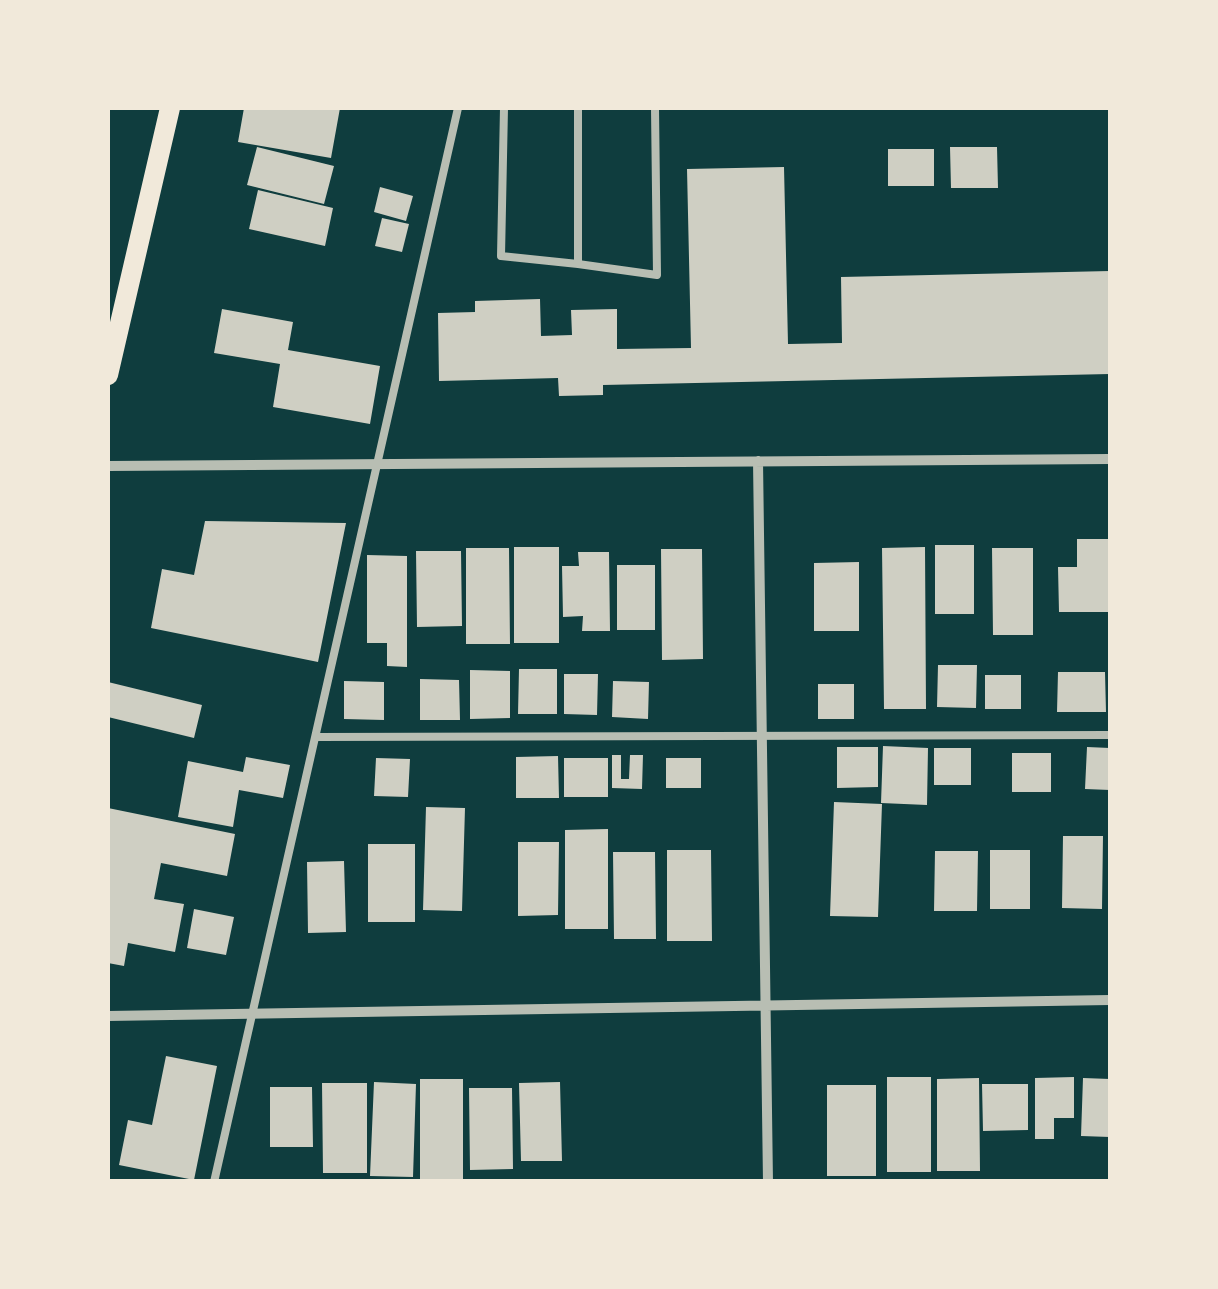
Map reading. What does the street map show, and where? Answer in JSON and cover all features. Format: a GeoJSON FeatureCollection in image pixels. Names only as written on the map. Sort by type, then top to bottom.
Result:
{"type":"FeatureCollection","features":[{"type":"Feature","properties":{"kind":"main road"},"geometry":{"type":"LineString","coordinates":[[108,375],[170,108]]}},
{"type":"Feature","properties":{"kind":"street"},"geometry":{"type":"LineString","coordinates":[[108,466],[1110,458]]}},
{"type":"Feature","properties":{"kind":"street"},"geometry":{"type":"LineString","coordinates":[[758,461],[768,1182]]}},
{"type":"Feature","properties":{"kind":"street"},"geometry":{"type":"LineString","coordinates":[[108,1016],[1110,1000]]}},
{"type":"Feature","properties":{"kind":"lane"},"geometry":{"type":"LineString","coordinates":[[214,1182],[458,108]]}},
{"type":"Feature","properties":{"kind":"lane"},"geometry":{"type":"LineString","coordinates":[[504,108],[501,256],[657,275],[655,108]]}},
{"type":"Feature","properties":{"kind":"lane"},"geometry":{"type":"LineString","coordinates":[[578,108],[578,264]]}},
{"type":"Feature","properties":{"kind":"lane"},"geometry":{"type":"LineString","coordinates":[[316,737],[1110,734]]}},
{"type":"Feature","properties":{"kind":"building"},"geometry":{"type":"Polygon","coordinates":[[[244,108],[340,108],[331,158],[238,142],[244,108]]]}},
{"type":"Feature","properties":{"kind":"building"},"geometry":{"type":"Polygon","coordinates":[[[257,147],[334,166],[324,204],[247,185],[257,147]]]}},
{"type":"Feature","properties":{"kind":"building"},"geometry":{"type":"Polygon","coordinates":[[[950,147],[997,147],[998,188],[951,188],[950,147]]]}},
{"type":"Feature","properties":{"kind":"building"},"geometry":{"type":"Polygon","coordinates":[[[888,149],[934,149],[934,186],[888,186],[888,149]]]}},
{"type":"Feature","properties":{"kind":"building"},"geometry":{"type":"Polygon","coordinates":[[[784,167],[788,344],[842,343],[841,277],[1110,271],[1110,374],[603,385],[603,395],[559,396],[558,378],[439,381],[438,313],[475,312],[475,301],[540,299],[541,336],[572,335],[571,310],[617,309],[617,349],[691,348],[687,169],[784,167]]]}},
{"type":"Feature","properties":{"kind":"building"},"geometry":{"type":"Polygon","coordinates":[[[380,187],[413,196],[406,221],[374,212],[380,187]]]}},
{"type":"Feature","properties":{"kind":"building"},"geometry":{"type":"Polygon","coordinates":[[[258,190],[333,208],[325,246],[249,229],[258,190]]]}},
{"type":"Feature","properties":{"kind":"building"},"geometry":{"type":"Polygon","coordinates":[[[382,218],[409,224],[402,252],[375,246],[382,218]]]}},
{"type":"Feature","properties":{"kind":"building"},"geometry":{"type":"Polygon","coordinates":[[[222,309],[293,322],[288,350],[380,366],[370,424],[273,407],[280,364],[214,353],[222,309]]]}},
{"type":"Feature","properties":{"kind":"building"},"geometry":{"type":"Polygon","coordinates":[[[205,521],[346,523],[318,662],[151,628],[162,569],[194,575],[205,521]]]}},
{"type":"Feature","properties":{"kind":"building"},"geometry":{"type":"Polygon","coordinates":[[[1077,539],[1110,539],[1110,612],[1059,612],[1058,567],[1077,567],[1077,539]]]}},
{"type":"Feature","properties":{"kind":"building"},"geometry":{"type":"Polygon","coordinates":[[[935,545],[974,545],[974,614],[935,614],[935,545]]]}},
{"type":"Feature","properties":{"kind":"building"},"geometry":{"type":"Polygon","coordinates":[[[514,547],[559,547],[559,643],[514,643],[514,547]]]}},
{"type":"Feature","properties":{"kind":"building"},"geometry":{"type":"Polygon","coordinates":[[[925,547],[926,709],[884,709],[882,548],[925,547]]]}},
{"type":"Feature","properties":{"kind":"building"},"geometry":{"type":"Polygon","coordinates":[[[466,548],[509,548],[510,644],[466,644],[466,548]]]}},
{"type":"Feature","properties":{"kind":"building"},"geometry":{"type":"Polygon","coordinates":[[[992,548],[1033,548],[1033,635],[993,635],[992,548]]]}},
{"type":"Feature","properties":{"kind":"building"},"geometry":{"type":"Polygon","coordinates":[[[661,549],[702,549],[703,659],[662,660],[661,549]]]}},
{"type":"Feature","properties":{"kind":"building"},"geometry":{"type":"Polygon","coordinates":[[[416,551],[461,551],[462,626],[417,627],[416,551]]]}},
{"type":"Feature","properties":{"kind":"building"},"geometry":{"type":"Polygon","coordinates":[[[578,552],[609,552],[610,631],[582,631],[583,616],[563,617],[562,566],[579,566],[578,552]]]}},
{"type":"Feature","properties":{"kind":"building"},"geometry":{"type":"Polygon","coordinates":[[[367,555],[407,556],[407,667],[387,666],[387,643],[367,643],[367,555]]]}},
{"type":"Feature","properties":{"kind":"building"},"geometry":{"type":"Polygon","coordinates":[[[859,562],[859,631],[814,631],[814,563],[859,562]]]}},
{"type":"Feature","properties":{"kind":"building"},"geometry":{"type":"Polygon","coordinates":[[[617,565],[655,565],[655,630],[617,630],[617,565]]]}},
{"type":"Feature","properties":{"kind":"building"},"geometry":{"type":"Polygon","coordinates":[[[938,665],[977,665],[976,708],[937,707],[938,665]]]}},
{"type":"Feature","properties":{"kind":"building"},"geometry":{"type":"Polygon","coordinates":[[[519,669],[557,669],[557,714],[518,714],[519,669]]]}},
{"type":"Feature","properties":{"kind":"building"},"geometry":{"type":"Polygon","coordinates":[[[470,670],[510,671],[510,718],[470,719],[470,670]]]}},
{"type":"Feature","properties":{"kind":"building"},"geometry":{"type":"Polygon","coordinates":[[[1058,672],[1105,672],[1106,712],[1057,712],[1058,672]]]}},
{"type":"Feature","properties":{"kind":"building"},"geometry":{"type":"Polygon","coordinates":[[[564,674],[598,674],[597,715],[564,714],[564,674]]]}},
{"type":"Feature","properties":{"kind":"building"},"geometry":{"type":"Polygon","coordinates":[[[985,675],[1021,675],[1021,709],[985,709],[985,675]]]}},
{"type":"Feature","properties":{"kind":"building"},"geometry":{"type":"Polygon","coordinates":[[[420,679],[459,680],[460,720],[420,720],[420,679]]]}},
{"type":"Feature","properties":{"kind":"building"},"geometry":{"type":"Polygon","coordinates":[[[344,681],[384,682],[384,720],[344,719],[344,681]]]}},
{"type":"Feature","properties":{"kind":"building"},"geometry":{"type":"Polygon","coordinates":[[[613,681],[649,682],[648,719],[612,717],[613,681]]]}},
{"type":"Feature","properties":{"kind":"building"},"geometry":{"type":"Polygon","coordinates":[[[108,682],[202,705],[194,738],[108,717],[108,682]]]}},
{"type":"Feature","properties":{"kind":"building"},"geometry":{"type":"Polygon","coordinates":[[[818,684],[854,684],[854,719],[818,719],[818,684]]]}},
{"type":"Feature","properties":{"kind":"building"},"geometry":{"type":"Polygon","coordinates":[[[883,746],[928,748],[927,805],[881,803],[883,746]]]}},
{"type":"Feature","properties":{"kind":"building"},"geometry":{"type":"Polygon","coordinates":[[[837,747],[878,747],[878,787],[837,788],[837,747]]]}},
{"type":"Feature","properties":{"kind":"building"},"geometry":{"type":"Polygon","coordinates":[[[1087,747],[1110,748],[1110,790],[1085,789],[1087,747]]]}},
{"type":"Feature","properties":{"kind":"building"},"geometry":{"type":"Polygon","coordinates":[[[934,748],[971,748],[971,785],[934,785],[934,748]]]}},
{"type":"Feature","properties":{"kind":"building"},"geometry":{"type":"Polygon","coordinates":[[[1012,753],[1051,753],[1051,792],[1012,792],[1012,753]]]}},
{"type":"Feature","properties":{"kind":"building"},"geometry":{"type":"Polygon","coordinates":[[[612,755],[621,755],[621,779],[629,779],[630,755],[643,755],[642,789],[612,788],[612,755]]]}},
{"type":"Feature","properties":{"kind":"building"},"geometry":{"type":"Polygon","coordinates":[[[558,756],[559,798],[516,798],[516,757],[558,756]]]}},
{"type":"Feature","properties":{"kind":"building"},"geometry":{"type":"Polygon","coordinates":[[[246,757],[290,765],[283,798],[239,790],[233,827],[178,817],[188,761],[243,772],[246,757]]]}},
{"type":"Feature","properties":{"kind":"building"},"geometry":{"type":"Polygon","coordinates":[[[376,758],[410,759],[408,797],[374,796],[376,758]]]}},
{"type":"Feature","properties":{"kind":"building"},"geometry":{"type":"Polygon","coordinates":[[[564,758],[608,758],[608,797],[564,797],[564,758]]]}},
{"type":"Feature","properties":{"kind":"building"},"geometry":{"type":"Polygon","coordinates":[[[666,758],[701,758],[701,788],[666,788],[666,758]]]}},
{"type":"Feature","properties":{"kind":"building"},"geometry":{"type":"Polygon","coordinates":[[[834,802],[882,804],[878,917],[830,916],[834,802]]]}},
{"type":"Feature","properties":{"kind":"building"},"geometry":{"type":"Polygon","coordinates":[[[426,807],[465,808],[462,911],[423,910],[426,807]]]}},
{"type":"Feature","properties":{"kind":"building"},"geometry":{"type":"Polygon","coordinates":[[[108,808],[235,834],[227,876],[161,863],[154,899],[184,904],[175,952],[128,943],[124,966],[108,963],[108,808]]]}},
{"type":"Feature","properties":{"kind":"building"},"geometry":{"type":"Polygon","coordinates":[[[608,829],[608,929],[565,929],[565,830],[608,829]]]}},
{"type":"Feature","properties":{"kind":"building"},"geometry":{"type":"Polygon","coordinates":[[[1063,836],[1103,836],[1102,909],[1062,908],[1063,836]]]}},
{"type":"Feature","properties":{"kind":"building"},"geometry":{"type":"Polygon","coordinates":[[[518,842],[559,842],[558,915],[518,916],[518,842]]]}},
{"type":"Feature","properties":{"kind":"building"},"geometry":{"type":"Polygon","coordinates":[[[368,844],[415,844],[415,922],[368,922],[368,844]]]}},
{"type":"Feature","properties":{"kind":"building"},"geometry":{"type":"Polygon","coordinates":[[[667,850],[711,850],[712,941],[667,941],[667,850]]]}},
{"type":"Feature","properties":{"kind":"building"},"geometry":{"type":"Polygon","coordinates":[[[990,850],[1030,850],[1030,909],[990,909],[990,850]]]}},
{"type":"Feature","properties":{"kind":"building"},"geometry":{"type":"Polygon","coordinates":[[[935,851],[978,851],[977,911],[934,911],[935,851]]]}},
{"type":"Feature","properties":{"kind":"building"},"geometry":{"type":"Polygon","coordinates":[[[613,852],[655,852],[656,939],[614,939],[613,852]]]}},
{"type":"Feature","properties":{"kind":"building"},"geometry":{"type":"Polygon","coordinates":[[[344,861],[346,932],[308,933],[307,862],[344,861]]]}},
{"type":"Feature","properties":{"kind":"building"},"geometry":{"type":"Polygon","coordinates":[[[194,909],[234,917],[226,955],[187,948],[194,909]]]}},
{"type":"Feature","properties":{"kind":"building"},"geometry":{"type":"Polygon","coordinates":[[[166,1056],[217,1066],[194,1180],[119,1165],[128,1120],[152,1125],[166,1056]]]}},
{"type":"Feature","properties":{"kind":"building"},"geometry":{"type":"Polygon","coordinates":[[[887,1077],[931,1077],[931,1172],[887,1172],[887,1077]]]}},
{"type":"Feature","properties":{"kind":"building"},"geometry":{"type":"Polygon","coordinates":[[[1074,1077],[1074,1118],[1054,1118],[1054,1139],[1035,1139],[1035,1078],[1074,1077]]]}},
{"type":"Feature","properties":{"kind":"building"},"geometry":{"type":"Polygon","coordinates":[[[979,1078],[980,1171],[937,1171],[937,1079],[979,1078]]]}},
{"type":"Feature","properties":{"kind":"building"},"geometry":{"type":"Polygon","coordinates":[[[1083,1078],[1110,1079],[1110,1137],[1081,1136],[1083,1078]]]}},
{"type":"Feature","properties":{"kind":"building"},"geometry":{"type":"Polygon","coordinates":[[[420,1079],[463,1079],[463,1182],[420,1182],[420,1079]]]}},
{"type":"Feature","properties":{"kind":"building"},"geometry":{"type":"Polygon","coordinates":[[[374,1082],[416,1084],[413,1177],[370,1176],[374,1082]]]}},
{"type":"Feature","properties":{"kind":"building"},"geometry":{"type":"Polygon","coordinates":[[[560,1082],[562,1161],[521,1161],[519,1083],[560,1082]]]}},
{"type":"Feature","properties":{"kind":"building"},"geometry":{"type":"Polygon","coordinates":[[[322,1083],[367,1083],[367,1173],[323,1173],[322,1083]]]}},
{"type":"Feature","properties":{"kind":"building"},"geometry":{"type":"Polygon","coordinates":[[[982,1084],[1028,1084],[1028,1130],[983,1131],[982,1084]]]}},
{"type":"Feature","properties":{"kind":"building"},"geometry":{"type":"Polygon","coordinates":[[[827,1085],[876,1085],[876,1176],[827,1176],[827,1085]]]}},
{"type":"Feature","properties":{"kind":"building"},"geometry":{"type":"Polygon","coordinates":[[[270,1087],[312,1087],[313,1147],[270,1147],[270,1087]]]}},
{"type":"Feature","properties":{"kind":"building"},"geometry":{"type":"Polygon","coordinates":[[[469,1088],[512,1088],[513,1169],[470,1170],[469,1088]]]}}]}
